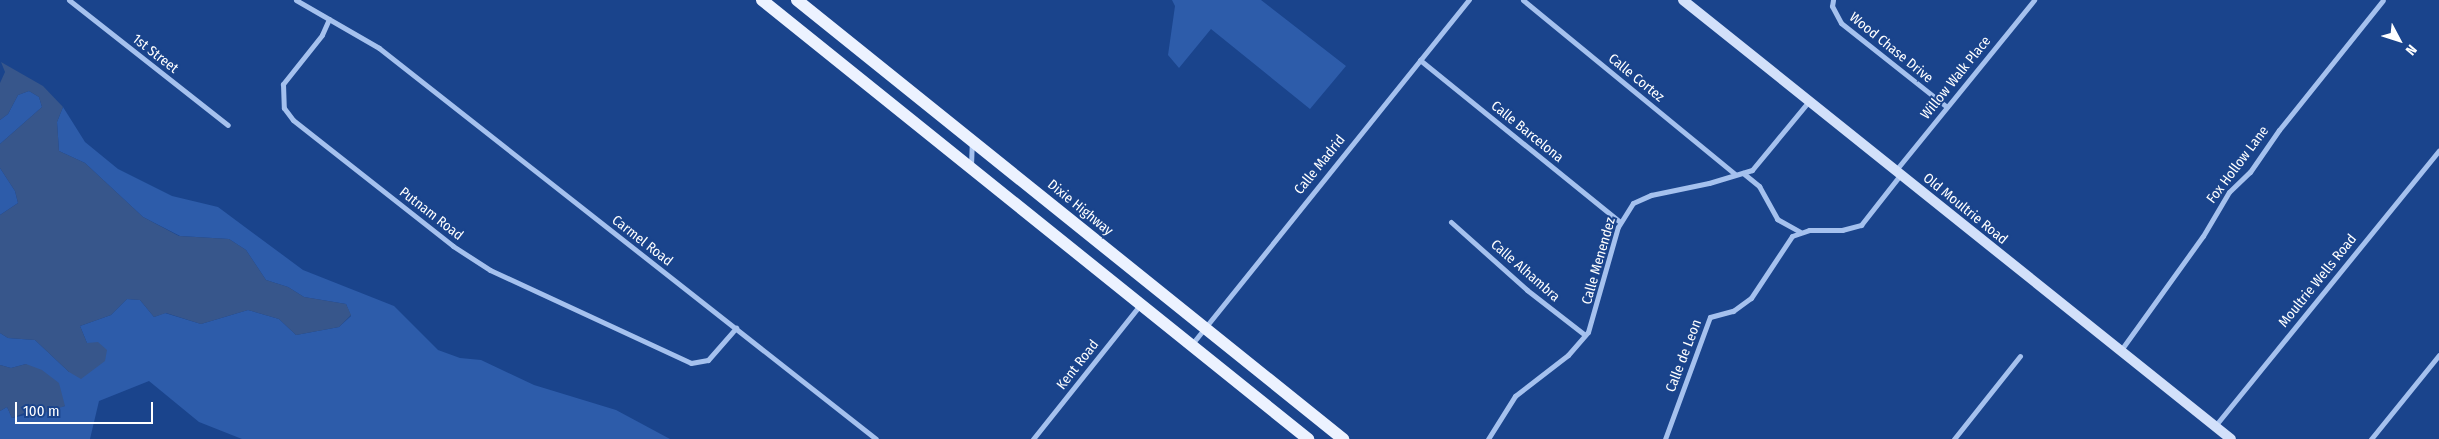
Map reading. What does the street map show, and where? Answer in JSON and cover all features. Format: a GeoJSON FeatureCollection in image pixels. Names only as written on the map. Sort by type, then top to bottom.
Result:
{"type":"FeatureCollection","features":[{"type":"Feature","properties":{"kind":"main road"},"geometry":{"type":"LineString","coordinates":[[762,0],[1308,439]]}},
{"type":"Feature","properties":{"kind":"main road","name":"Dixie Highway"},"geometry":{"type":"LineString","coordinates":[[797,0],[1343,439]]}},
{"type":"Feature","properties":{"kind":"main road","name":"Old Moultrie Road"},"geometry":{"type":"LineString","coordinates":[[1683,0],[2231,439]]}},
{"type":"Feature","properties":{"kind":"street","name":"1st Street"},"geometry":{"type":"LineString","coordinates":[[69,0],[228,125]]}},
{"type":"Feature","properties":{"kind":"street"},"geometry":{"type":"LineString","coordinates":[[296,0],[328,19]]}},
{"type":"Feature","properties":{"kind":"street","name":"Calle Madrid"},"geometry":{"type":"LineString","coordinates":[[1191,345],[1468,0]]}},
{"type":"Feature","properties":{"kind":"street","name":"Calle Cortez"},"geometry":{"type":"LineString","coordinates":[[1523,0],[1735,174]]}},
{"type":"Feature","properties":{"kind":"street","name":"Wood Chase Drive"},"geometry":{"type":"LineString","coordinates":[[1833,0],[1832,6],[1841,23],[1948,107]]}},
{"type":"Feature","properties":{"kind":"street","name":"Willow Walk Place"},"geometry":{"type":"LineString","coordinates":[[1898,172],[2034,0]]}},
{"type":"Feature","properties":{"kind":"street","name":"Fox Hollow Lane"},"geometry":{"type":"LineString","coordinates":[[2120,350],[2203,236],[2229,192],[2250,172],[2279,130],[2384,0]]}},
{"type":"Feature","properties":{"kind":"street","name":"Carmel Road"},"geometry":{"type":"LineString","coordinates":[[328,19],[355,32],[394,60],[876,439]]}},
{"type":"Feature","properties":{"kind":"street","name":"Putnam Road"},"geometry":{"type":"LineString","coordinates":[[328,19],[322,35],[283,84],[284,108],[293,120],[453,246],[490,270],[690,363],[708,360],[736,328]]}},
{"type":"Feature","properties":{"kind":"street","name":"Calle Barcelona"},"geometry":{"type":"LineString","coordinates":[[1420,60],[1620,222]]}},
{"type":"Feature","properties":{"kind":"street"},"geometry":{"type":"LineString","coordinates":[[1809,101],[1755,167],[1743,173],[1759,186],[1777,219],[1800,232],[1842,230],[1862,224],[1898,172]]}},
{"type":"Feature","properties":{"kind":"street"},"geometry":{"type":"LineString","coordinates":[[971,169],[972,141]]}},
{"type":"Feature","properties":{"kind":"street","name":"Moultrie Wells Road"},"geometry":{"type":"LineString","coordinates":[[2215,426],[2439,150]]}},
{"type":"Feature","properties":{"kind":"street","name":"Calle Menendez"},"geometry":{"type":"LineString","coordinates":[[1488,439],[1518,392],[1568,355],[1585,335],[1597,308],[1620,222],[1637,200],[1709,184],[1735,174],[1743,173]]}},
{"type":"Feature","properties":{"kind":"street","name":"Calle Alhambra"},"geometry":{"type":"LineString","coordinates":[[1451,222],[1508,274],[1585,335]]}},
{"type":"Feature","properties":{"kind":"street","name":"Calle de Leon"},"geometry":{"type":"LineString","coordinates":[[1665,439],[1710,318],[1732,311],[1751,298],[1787,240],[1800,232]]}},
{"type":"Feature","properties":{"kind":"street","name":"Kent Road"},"geometry":{"type":"LineString","coordinates":[[1033,439],[1140,304]]}},
{"type":"Feature","properties":{"kind":"street"},"geometry":{"type":"LineString","coordinates":[[2371,439],[2439,355]]}},
{"type":"Feature","properties":{"kind":"street"},"geometry":{"type":"LineString","coordinates":[[1954,439],[2020,356]]}},
{"type":"Feature","properties":{"kind":"shaded area"},"geometry":{"type":"Polygon","coordinates":[[[1172,0],[1261,0],[1346,66],[1310,109],[1211,29],[1179,68],[1168,55],[1175,6],[1172,0]]]}},
{"type":"Feature","properties":{"kind":"shaded area"},"geometry":{"type":"Polygon","coordinates":[[[1,62],[43,86],[63,107],[57,122],[59,151],[85,163],[143,217],[179,236],[229,239],[246,250],[266,280],[288,287],[304,297],[346,304],[351,315],[339,327],[296,335],[279,319],[248,310],[201,324],[166,313],[154,317],[140,300],[127,299],[111,315],[80,326],[87,343],[98,342],[107,350],[105,361],[81,379],[69,372],[35,340],[8,338],[0,333],[0,215],[18,203],[15,191],[0,168],[0,144],[42,107],[39,97],[29,91],[18,95],[8,114],[0,120],[0,83],[5,72],[1,62]]]}},
{"type":"Feature","properties":{"kind":"shaded area"},"geometry":{"type":"Polygon","coordinates":[[[29,91],[39,97],[42,107],[0,144],[0,120],[8,114],[18,95],[29,91]]]}},
{"type":"Feature","properties":{"kind":"shaded area"},"geometry":{"type":"Polygon","coordinates":[[[63,107],[85,142],[118,169],[172,196],[218,207],[303,270],[394,306],[438,350],[460,358],[481,360],[534,385],[616,410],[670,439],[242,439],[199,422],[149,381],[99,401],[90,439],[0,439],[0,411],[7,407],[12,418],[65,406],[26,364],[11,368],[0,365],[0,333],[8,338],[35,340],[69,372],[87,343],[80,326],[111,315],[127,299],[140,300],[154,317],[165,313],[201,324],[248,310],[279,319],[296,335],[339,327],[351,316],[346,304],[304,297],[288,287],[266,280],[246,250],[229,239],[180,236],[143,217],[85,163],[59,151],[57,122],[63,107]]]}},
{"type":"Feature","properties":{"kind":"shaded area"},"geometry":{"type":"Polygon","coordinates":[[[0,168],[15,191],[18,203],[0,215],[0,168]]]}},
{"type":"Feature","properties":{"kind":"shaded area"},"geometry":{"type":"Polygon","coordinates":[[[26,364],[42,370],[59,383],[65,406],[41,414],[24,413],[12,418],[7,407],[0,411],[0,365],[11,368],[26,364]]]}}]}
